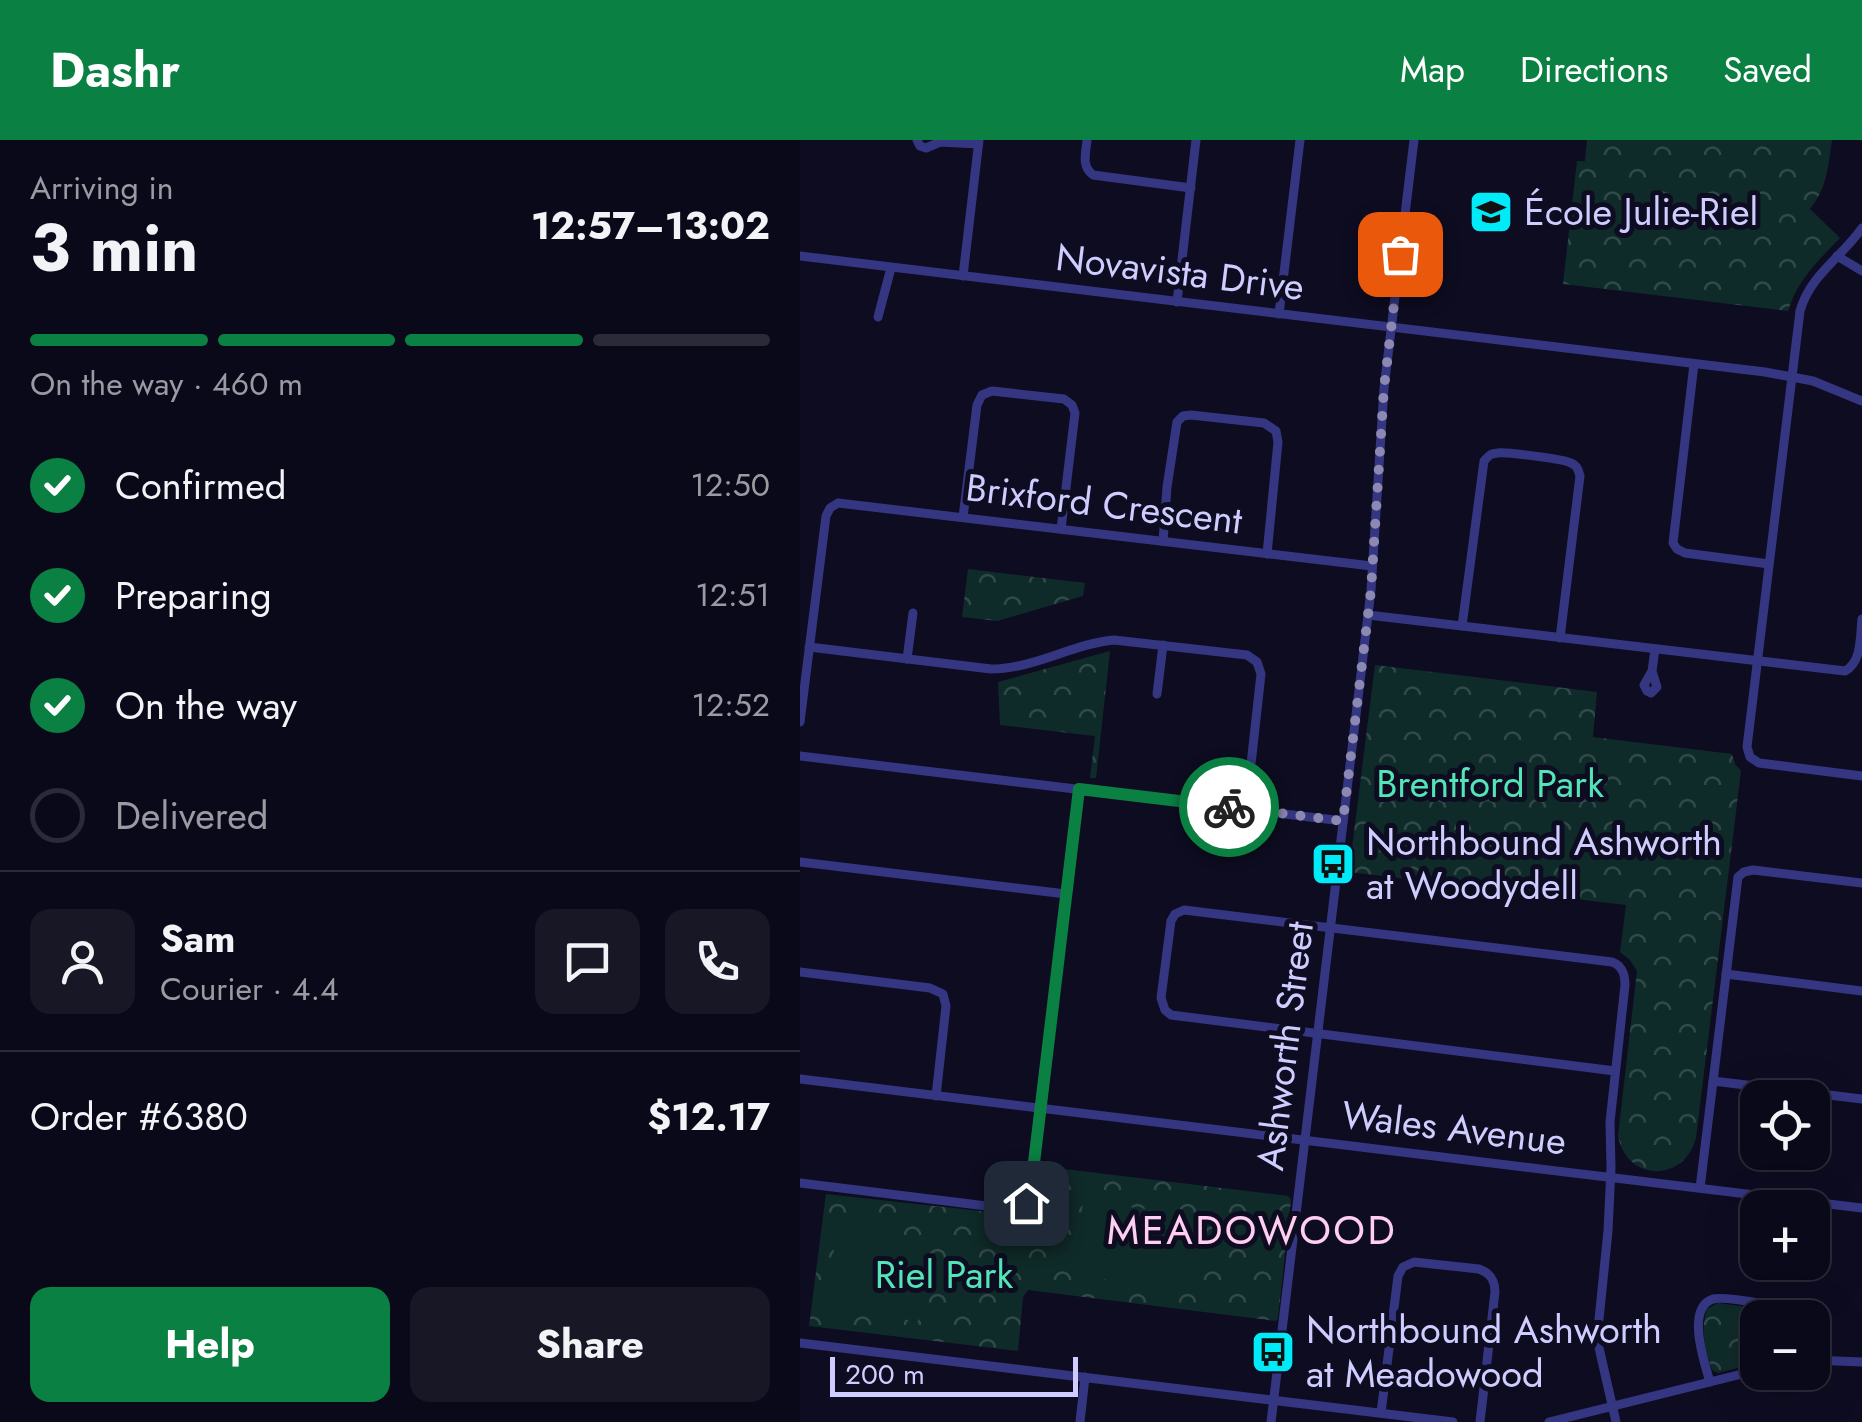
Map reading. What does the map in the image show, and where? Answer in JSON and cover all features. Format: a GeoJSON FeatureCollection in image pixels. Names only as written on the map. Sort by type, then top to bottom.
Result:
{"type":"FeatureCollection","features":[{"type":"Feature","properties":{"kind":"street"},"geometry":{"type":"LineString","coordinates":[[917,140],[922,148],[939,141],[978,142],[963,276]]}},
{"type":"Feature","properties":{"kind":"street"},"geometry":{"type":"LineString","coordinates":[[1088,140],[1085,162],[1093,175],[1191,188]]}},
{"type":"Feature","properties":{"kind":"street"},"geometry":{"type":"LineString","coordinates":[[1176,302],[1196,140]]}},
{"type":"Feature","properties":{"kind":"street"},"geometry":{"type":"LineString","coordinates":[[1279,314],[1300,140]]}},
{"type":"Feature","properties":{"kind":"street","name":"Ashworth Street"},"geometry":{"type":"LineString","coordinates":[[1271,1422],[1368,614],[1384,388],[1414,140]]}},
{"type":"Feature","properties":{"kind":"street"},"geometry":{"type":"LineString","coordinates":[[1862,228],[1818,277],[1803,302],[1747,747],[1750,757],[1765,764],[1862,776]]}},
{"type":"Feature","properties":{"kind":"street","name":"Novavista Drive"},"geometry":{"type":"LineString","coordinates":[[800,256],[1791,376],[1862,401]]}},
{"type":"Feature","properties":{"kind":"street"},"geometry":{"type":"LineString","coordinates":[[1837,256],[1862,272]]}},
{"type":"Feature","properties":{"kind":"street"},"geometry":{"type":"LineString","coordinates":[[878,317],[890,268]]}},
{"type":"Feature","properties":{"kind":"street"},"geometry":{"type":"LineString","coordinates":[[1694,364],[1673,544],[1685,553],[1769,564]]}},
{"type":"Feature","properties":{"kind":"street"},"geometry":{"type":"LineString","coordinates":[[964,517],[977,405],[982,395],[992,391],[1064,399],[1072,404],[1075,414],[1060,529]]}},
{"type":"Feature","properties":{"kind":"street"},"geometry":{"type":"LineString","coordinates":[[1162,541],[1177,422],[1190,414],[1264,422],[1278,436],[1267,554]]}},
{"type":"Feature","properties":{"kind":"street"},"geometry":{"type":"LineString","coordinates":[[1462,626],[1486,458],[1499,453],[1567,461],[1576,466],[1580,476],[1560,638]]}},
{"type":"Feature","properties":{"kind":"street","name":"Brixford Crescent"},"geometry":{"type":"LineString","coordinates":[[809,648],[826,516],[830,508],[842,502],[1372,566]]}},
{"type":"Feature","properties":{"kind":"street"},"geometry":{"type":"LineString","coordinates":[[907,659],[912,613]]}},
{"type":"Feature","properties":{"kind":"street"},"geometry":{"type":"LineString","coordinates":[[1368,614],[1838,671],[1852,669],[1858,656],[1862,619]]}},
{"type":"Feature","properties":{"kind":"street"},"geometry":{"type":"LineString","coordinates":[[800,722],[809,648],[1000,669],[1100,642],[1122,640],[1247,656],[1258,662],[1260,680],[1246,809]]}},
{"type":"Feature","properties":{"kind":"street"},"geometry":{"type":"LineString","coordinates":[[1157,694],[1164,645]]}},
{"type":"Feature","properties":{"kind":"street"},"geometry":{"type":"LineString","coordinates":[[1652,671],[1655,649]]}},
{"type":"Feature","properties":{"kind":"street"},"geometry":{"type":"LineString","coordinates":[[800,756],[1343,821]]}},
{"type":"Feature","properties":{"kind":"street"},"geometry":{"type":"LineString","coordinates":[[800,1183],[1011,1209],[1021,1208],[1028,1201],[1079,789]]}},
{"type":"Feature","properties":{"kind":"street"},"geometry":{"type":"LineString","coordinates":[[800,862],[1066,894]]}},
{"type":"Feature","properties":{"kind":"street"},"geometry":{"type":"LineString","coordinates":[[1700,1188],[1738,877],[1753,870],[1862,883]]}},
{"type":"Feature","properties":{"kind":"street"},"geometry":{"type":"LineString","coordinates":[[1615,1071],[1171,1016],[1161,998],[1171,921],[1184,910],[1616,964],[1625,974],[1609,1134],[1608,1231],[1596,1338],[1616,1422]]}},
{"type":"Feature","properties":{"kind":"street"},"geometry":{"type":"LineString","coordinates":[[800,972],[930,988],[943,994],[946,1006],[936,1096]]}},
{"type":"Feature","properties":{"kind":"street"},"geometry":{"type":"LineString","coordinates":[[1726,974],[1862,991]]}},
{"type":"Feature","properties":{"kind":"street","name":"Wales Avenue"},"geometry":{"type":"LineString","coordinates":[[800,1079],[1862,1208]]}},
{"type":"Feature","properties":{"kind":"street"},"geometry":{"type":"LineString","coordinates":[[1713,1081],[1862,1099]]}},
{"type":"Feature","properties":{"kind":"street"},"geometry":{"type":"LineString","coordinates":[[1381,1413],[1398,1276],[1403,1267],[1414,1262],[1479,1269],[1494,1282],[1480,1422]]}},
{"type":"Feature","properties":{"kind":"street"},"geometry":{"type":"LineString","coordinates":[[1710,1382],[1698,1332],[1701,1310],[1718,1299],[1740,1302]]}},
{"type":"Feature","properties":{"kind":"street"},"geometry":{"type":"LineString","coordinates":[[800,1343],[1453,1422]]}},
{"type":"Feature","properties":{"kind":"street"},"geometry":{"type":"LineString","coordinates":[[1830,1361],[1862,1362]]}},
{"type":"Feature","properties":{"kind":"street"},"geometry":{"type":"LineString","coordinates":[[1549,1422],[1740,1374]]}},
{"type":"Feature","properties":{"kind":"street"},"geometry":{"type":"LineString","coordinates":[[1080,1422],[1085,1377]]}},
{"type":"Feature","properties":{"kind":"green space"},"geometry":{"type":"Polygon","coordinates":[[[1587,140],[1832,140],[1823,185],[1810,209],[1840,238],[1803,280],[1788,311],[1563,284],[1577,161],[1585,161],[1587,140]]]}},
{"type":"Feature","properties":{"kind":"green space"},"geometry":{"type":"Polygon","coordinates":[[[968,569],[1085,583],[1083,596],[997,621],[962,617],[968,569]]]}},
{"type":"Feature","properties":{"kind":"green space"},"geometry":{"type":"Polygon","coordinates":[[[1110,651],[1096,778],[1090,778],[1095,736],[1000,725],[998,682],[1110,651]]]}},
{"type":"Feature","properties":{"kind":"green space","name":"Brentford Park"},"geometry":{"type":"Polygon","coordinates":[[[1375,665],[1597,692],[1593,737],[1732,754],[1741,771],[1696,1138],[1690,1153],[1680,1163],[1656,1171],[1643,1169],[1623,1151],[1618,1136],[1637,971],[1620,952],[1626,905],[1349,872],[1375,665]]]}},
{"type":"Feature","properties":{"kind":"green space","name":"Riel Park"},"geometry":{"type":"Polygon","coordinates":[[[1039,1166],[1288,1196],[1291,1200],[1278,1318],[1276,1321],[1028,1290],[1023,1297],[1018,1351],[809,1326],[826,1194],[1017,1215],[1032,1200],[1039,1166]]]}},
{"type":"Feature","properties":{"kind":"green space"},"geometry":{"type":"Polygon","coordinates":[[[1083,1201],[1207,1217],[1198,1291],[1076,1276],[1083,1201]]]}},
{"type":"Feature","properties":{"kind":"green space"},"geometry":{"type":"Polygon","coordinates":[[[849,1217],[888,1225],[915,1248],[926,1281],[918,1321],[832,1311],[827,1305],[838,1219],[849,1217]]]}},
{"type":"Feature","properties":{"kind":"green space"},"geometry":{"type":"Polygon","coordinates":[[[1718,1303],[1740,1306],[1740,1367],[1718,1373],[1712,1370],[1705,1347],[1707,1309],[1718,1303]]]}},
{"type":"Feature","properties":{"kind":"way so far"},"geometry":{"type":"LineString","coordinates":[[1229,807],[1343,821],[1371,590],[1384,388],[1400,254]]}},
{"type":"Feature","properties":{"kind":"place","name":"École Julie-Riel"},"geometry":{"type":"Point","coordinates":[1491,212]}},
{"type":"Feature","properties":{"kind":"place","name":"Northbound Ashworth at Woodydell"},"geometry":{"type":"Point","coordinates":[1333,864]}},
{"type":"Feature","properties":{"kind":"place","name":"Northbound Ashworth at Meadowood"},"geometry":{"type":"Point","coordinates":[1273,1352]}},
{"type":"Feature","properties":{"kind":"district","name":"MEADOWOOD"},"geometry":{"type":"Point","coordinates":[1252,1230]}},
{"type":"Feature","properties":{"kind":"route"},"geometry":{"type":"LineString","coordinates":[[1026,1203],[1030,1196],[1079,789],[1229,807]]}}]}
